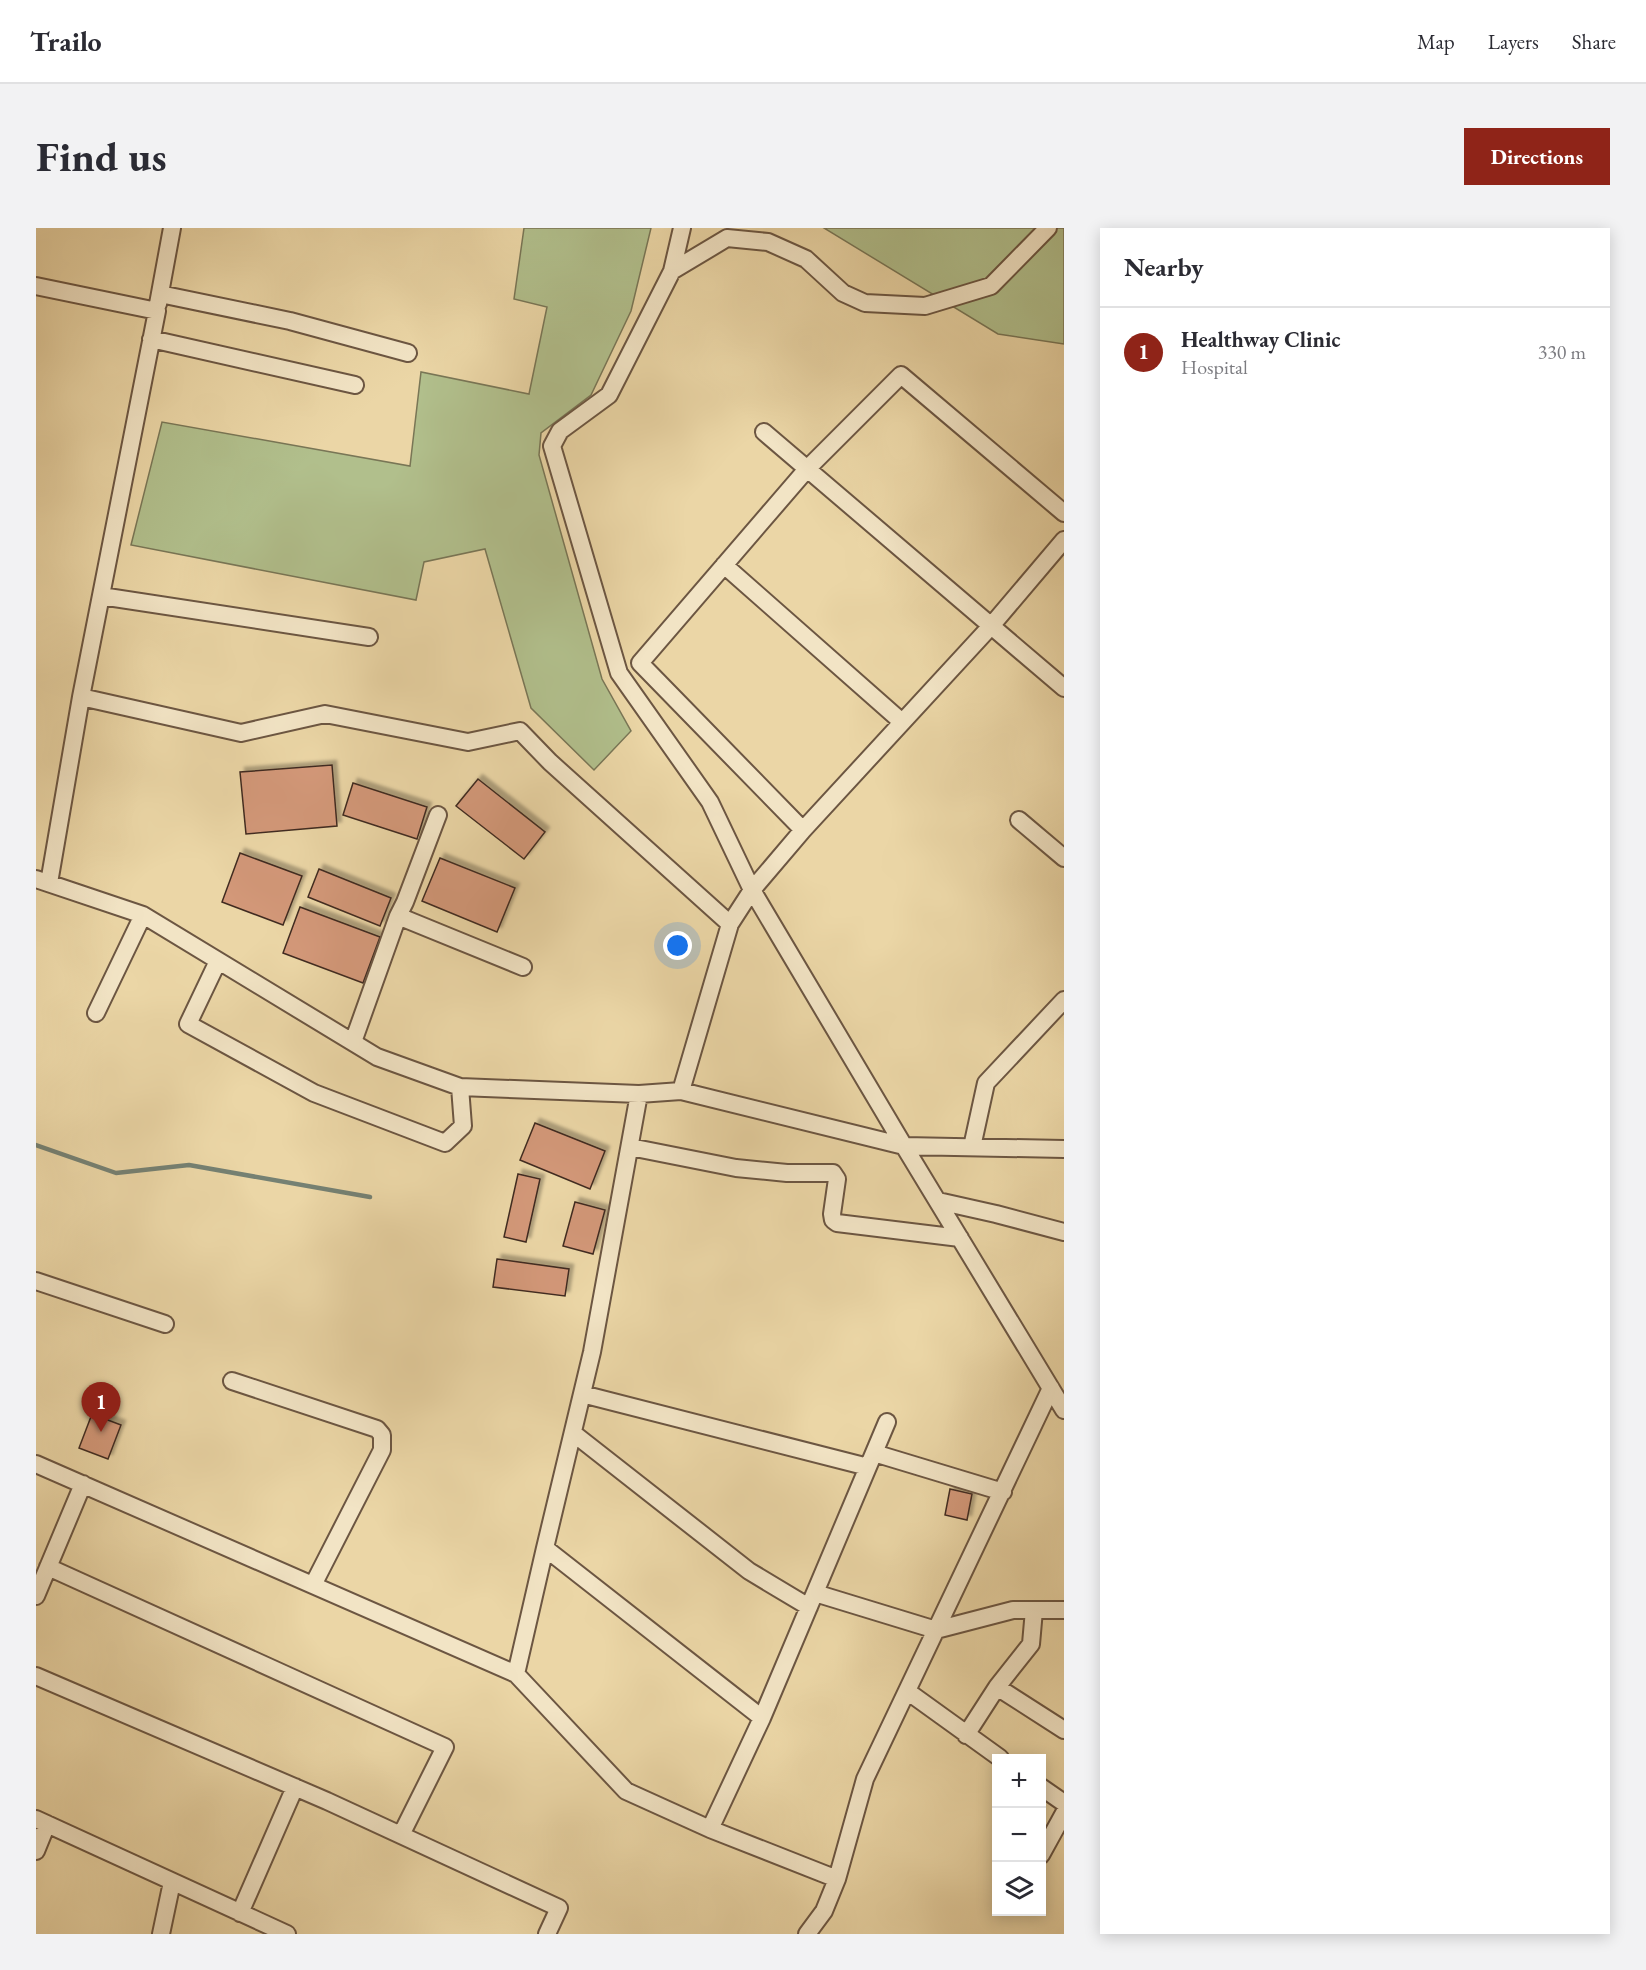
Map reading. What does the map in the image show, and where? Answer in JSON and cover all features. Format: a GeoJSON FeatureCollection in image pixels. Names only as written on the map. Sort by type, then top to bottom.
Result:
{"type":"FeatureCollection","features":[{"type":"Feature","properties":{"kind":"street"},"geometry":{"type":"LineString","coordinates":[[172,228],[43,881],[143,915],[377,1057],[460,1087],[639,1094],[681,1091],[904,1146],[1064,1149]]}},
{"type":"Feature","properties":{"kind":"street"},"geometry":{"type":"LineString","coordinates":[[682,228],[672,271],[609,395],[560,431],[552,446],[619,673],[710,802],[752,890],[1064,1410]]}},
{"type":"Feature","properties":{"kind":"street"},"geometry":{"type":"LineString","coordinates":[[672,271],[727,238],[768,242],[806,259],[843,293],[865,303],[925,306],[991,286],[1048,228]]}},
{"type":"Feature","properties":{"kind":"street"},"geometry":{"type":"LineString","coordinates":[[36,286],[290,321],[408,353]]}},
{"type":"Feature","properties":{"kind":"street"},"geometry":{"type":"LineString","coordinates":[[151,339],[355,385]]}},
{"type":"Feature","properties":{"kind":"street"},"geometry":{"type":"LineString","coordinates":[[803,830],[640,663],[807,469],[901,375],[1064,513]]}},
{"type":"Feature","properties":{"kind":"street"},"geometry":{"type":"LineString","coordinates":[[764,432],[1064,688]]}},
{"type":"Feature","properties":{"kind":"street"},"geometry":{"type":"LineString","coordinates":[[681,1091],[730,924],[752,890],[803,830],[991,626],[1064,540]]}},
{"type":"Feature","properties":{"kind":"street"},"geometry":{"type":"LineString","coordinates":[[724,565],[902,722]]}},
{"type":"Feature","properties":{"kind":"street"},"geometry":{"type":"LineString","coordinates":[[101,596],[369,637]]}},
{"type":"Feature","properties":{"kind":"street"},"geometry":{"type":"LineString","coordinates":[[81,697],[241,733],[325,714],[468,742],[520,731],[550,762],[730,924]]}},
{"type":"Feature","properties":{"kind":"street"},"geometry":{"type":"LineString","coordinates":[[353,1042],[398,916],[438,815]]}},
{"type":"Feature","properties":{"kind":"street"},"geometry":{"type":"LineString","coordinates":[[1019,820],[1064,858]]}},
{"type":"Feature","properties":{"kind":"street"},"geometry":{"type":"LineString","coordinates":[[96,1013],[143,915]]}},
{"type":"Feature","properties":{"kind":"street"},"geometry":{"type":"LineString","coordinates":[[398,916],[523,967]]}},
{"type":"Feature","properties":{"kind":"street"},"geometry":{"type":"LineString","coordinates":[[218,961],[188,1024],[314,1093],[445,1143],[464,1126],[460,1087]]}},
{"type":"Feature","properties":{"kind":"street"},"geometry":{"type":"LineString","coordinates":[[972,1148],[986,1083],[1064,1000]]}},
{"type":"Feature","properties":{"kind":"street"},"geometry":{"type":"LineString","coordinates":[[516,1674],[592,1352],[639,1094]]}},
{"type":"Feature","properties":{"kind":"street"},"geometry":{"type":"LineString","coordinates":[[630,1147],[736,1168],[787,1173],[832,1173],[837,1179],[832,1214],[833,1220],[837,1223],[960,1238]]}},
{"type":"Feature","properties":{"kind":"street"},"geometry":{"type":"LineString","coordinates":[[938,1201],[1064,1232]]}},
{"type":"Feature","properties":{"kind":"street"},"geometry":{"type":"LineString","coordinates":[[36,1281],[165,1324]]}},
{"type":"Feature","properties":{"kind":"street"},"geometry":{"type":"LineString","coordinates":[[232,1381],[377,1429],[382,1435],[382,1450],[313,1585]]}},
{"type":"Feature","properties":{"kind":"street"},"geometry":{"type":"LineString","coordinates":[[807,1934],[824,1911],[837,1879],[865,1779],[1052,1388]]}},
{"type":"Feature","properties":{"kind":"street"},"geometry":{"type":"LineString","coordinates":[[582,1394],[1003,1492]]}},
{"type":"Feature","properties":{"kind":"street"},"geometry":{"type":"LineString","coordinates":[[710,1830],[762,1718],[887,1422]]}},
{"type":"Feature","properties":{"kind":"street"},"geometry":{"type":"LineString","coordinates":[[573,1433],[749,1571],[812,1600],[936,1630],[1013,1610],[1064,1610]]}},
{"type":"Feature","properties":{"kind":"street"},"geometry":{"type":"LineString","coordinates":[[36,1464],[516,1674],[626,1791],[710,1830],[837,1879]]}},
{"type":"Feature","properties":{"kind":"street"},"geometry":{"type":"LineString","coordinates":[[36,1596],[83,1484]]}},
{"type":"Feature","properties":{"kind":"street"},"geometry":{"type":"LineString","coordinates":[[545,1548],[762,1718]]}},
{"type":"Feature","properties":{"kind":"street"},"geometry":{"type":"LineString","coordinates":[[48,1567],[445,1748],[401,1835]]}},
{"type":"Feature","properties":{"kind":"street"},"geometry":{"type":"LineString","coordinates":[[966,1735],[997,1687],[1031,1644],[1034,1610]]}},
{"type":"Feature","properties":{"kind":"street"},"geometry":{"type":"LineString","coordinates":[[36,1676],[295,1787],[559,1908],[547,1934]]}},
{"type":"Feature","properties":{"kind":"street"},"geometry":{"type":"LineString","coordinates":[[997,1687],[1064,1730]]}},
{"type":"Feature","properties":{"kind":"street"},"geometry":{"type":"LineString","coordinates":[[907,1691],[993,1754]]}},
{"type":"Feature","properties":{"kind":"street"},"geometry":{"type":"LineString","coordinates":[[240,1913],[295,1787]]}},
{"type":"Feature","properties":{"kind":"street"},"geometry":{"type":"LineString","coordinates":[[1046,1790],[1064,1803]]}},
{"type":"Feature","properties":{"kind":"street"},"geometry":{"type":"LineString","coordinates":[[1046,1846],[1064,1813]]}},
{"type":"Feature","properties":{"kind":"street"},"geometry":{"type":"LineString","coordinates":[[36,1851],[41,1822],[287,1934]]}},
{"type":"Feature","properties":{"kind":"street"},"geometry":{"type":"LineString","coordinates":[[161,1934],[172,1882]]}},
{"type":"Feature","properties":{"kind":"green space"},"geometry":{"type":"Polygon","coordinates":[[[524,228],[651,228],[631,311],[591,395],[541,433],[539,455],[602,679],[631,731],[594,770],[531,708],[485,549],[424,562],[416,600],[131,545],[162,422],[410,466],[421,372],[529,394],[547,307],[514,299],[524,228]]]}},
{"type":"Feature","properties":{"kind":"green space"},"geometry":{"type":"Polygon","coordinates":[[[824,228],[1064,228],[1064,344],[998,334],[824,228]]]}},
{"type":"Feature","properties":{"kind":"building"},"geometry":{"type":"Polygon","coordinates":[[[332,765],[337,826],[246,834],[240,772],[332,765]]]}},
{"type":"Feature","properties":{"kind":"building"},"geometry":{"type":"Polygon","coordinates":[[[478,779],[545,832],[524,859],[456,806],[478,779]]]}},
{"type":"Feature","properties":{"kind":"building"},"geometry":{"type":"Polygon","coordinates":[[[353,783],[427,807],[417,839],[343,815],[353,783]]]}},
{"type":"Feature","properties":{"kind":"building"},"geometry":{"type":"Polygon","coordinates":[[[240,853],[302,876],[283,925],[222,902],[240,853]]]}},
{"type":"Feature","properties":{"kind":"building"},"geometry":{"type":"Polygon","coordinates":[[[440,858],[515,888],[497,932],[422,901],[440,858]]]}},
{"type":"Feature","properties":{"kind":"building"},"geometry":{"type":"Polygon","coordinates":[[[319,869],[391,898],[380,926],[308,897],[319,869]]]}},
{"type":"Feature","properties":{"kind":"building"},"geometry":{"type":"Polygon","coordinates":[[[300,907],[380,937],[363,983],[283,953],[300,907]]]}},
{"type":"Feature","properties":{"kind":"building"},"geometry":{"type":"Polygon","coordinates":[[[535,1123],[605,1151],[590,1189],[520,1160],[535,1123]]]}},
{"type":"Feature","properties":{"kind":"building"},"geometry":{"type":"Polygon","coordinates":[[[518,1174],[540,1179],[526,1242],[504,1237],[518,1174]]]}},
{"type":"Feature","properties":{"kind":"building"},"geometry":{"type":"Polygon","coordinates":[[[575,1202],[605,1210],[593,1254],[563,1246],[575,1202]]]}},
{"type":"Feature","properties":{"kind":"building"},"geometry":{"type":"Polygon","coordinates":[[[497,1259],[569,1269],[565,1296],[493,1287],[497,1259]]]}},
{"type":"Feature","properties":{"kind":"building"},"geometry":{"type":"Polygon","coordinates":[[[92,1414],[121,1425],[108,1459],[79,1448],[92,1414]]]}},
{"type":"Feature","properties":{"kind":"building"},"geometry":{"type":"Polygon","coordinates":[[[950,1489],[972,1494],[967,1520],[945,1515],[950,1489]]]}},
{"type":"Feature","properties":{"kind":"waterway"},"geometry":{"type":"LineString","coordinates":[[36,1145],[116,1173],[189,1165],[370,1197]]}},
{"type":"Feature","properties":{"kind":"place","name":"Healthway Clinic"},"geometry":{"type":"Point","coordinates":[101,1432]}}]}
